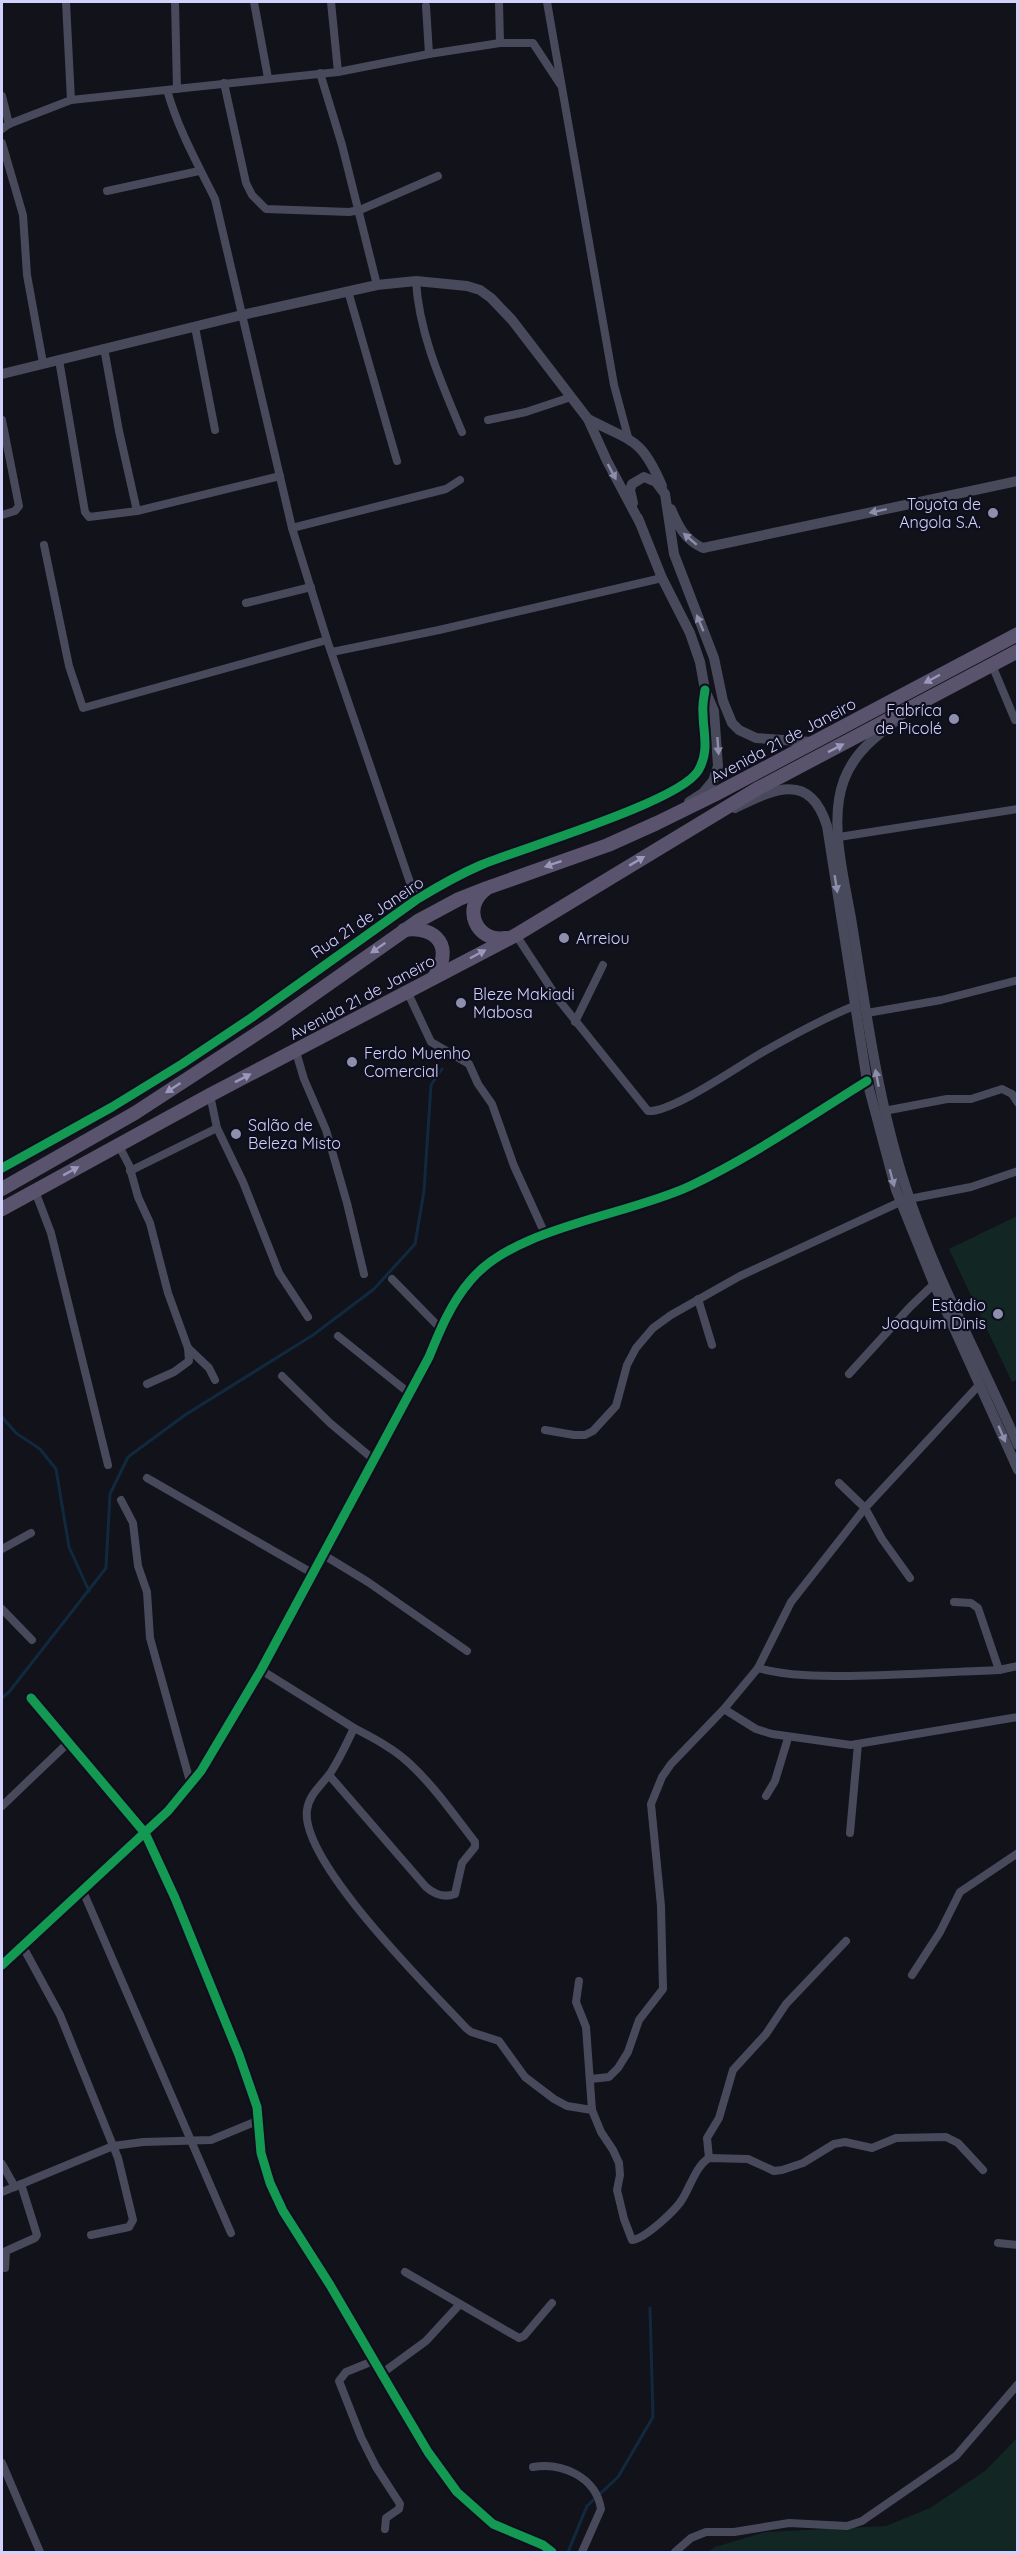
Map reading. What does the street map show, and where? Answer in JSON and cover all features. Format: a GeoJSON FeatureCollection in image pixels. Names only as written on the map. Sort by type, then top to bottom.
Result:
{"type":"FeatureCollection","features":[{"type":"Feature","properties":{"kind":"main road","name":"Avenida 21 de Janeiro"},"geometry":{"type":"LineString","coordinates":[[2,1189],[155,1100],[273,1023],[404,930],[459,899],[608,845],[657,823],[1017,634]]}},
{"type":"Feature","properties":{"kind":"main road","name":"Avenida 21 de Janeiro"},"geometry":{"type":"LineString","coordinates":[[2,1209],[118,1144],[513,936],[757,789],[1017,651]]}},
{"type":"Feature","properties":{"kind":"main road"},"geometry":{"type":"LineString","coordinates":[[487,888],[475,900],[473,909],[477,927],[492,938],[513,936]]}},
{"type":"Feature","properties":{"kind":"main road"},"geometry":{"type":"LineString","coordinates":[[404,930],[422,929],[437,938],[444,953],[443,962],[434,977]]}},
{"type":"Feature","properties":{"kind":"street"},"geometry":{"type":"LineString","coordinates":[[66,2],[71,100]]}},
{"type":"Feature","properties":{"kind":"street"},"geometry":{"type":"LineString","coordinates":[[176,2],[172,89],[174,116],[199,171],[216,199],[292,528],[327,640],[416,900]]}},
{"type":"Feature","properties":{"kind":"street"},"geometry":{"type":"LineString","coordinates":[[254,2],[268,78]]}},
{"type":"Feature","properties":{"kind":"street"},"geometry":{"type":"LineString","coordinates":[[331,2],[338,72]]}},
{"type":"Feature","properties":{"kind":"street"},"geometry":{"type":"LineString","coordinates":[[500,2],[500,43]]}},
{"type":"Feature","properties":{"kind":"street"},"geometry":{"type":"LineString","coordinates":[[547,2],[614,385],[628,437]]}},
{"type":"Feature","properties":{"kind":"street"},"geometry":{"type":"LineString","coordinates":[[426,6],[429,54]]}},
{"type":"Feature","properties":{"kind":"street"},"geometry":{"type":"LineString","coordinates":[[2,129],[9,124],[71,100],[338,72],[500,43],[533,43],[560,84]]}},
{"type":"Feature","properties":{"kind":"street"},"geometry":{"type":"LineString","coordinates":[[320,73],[360,210],[377,285]]}},
{"type":"Feature","properties":{"kind":"street"},"geometry":{"type":"LineString","coordinates":[[224,83],[242,169],[252,195],[261,206],[276,211],[334,213],[360,210],[438,176]]}},
{"type":"Feature","properties":{"kind":"street"},"geometry":{"type":"LineString","coordinates":[[2,96],[9,124]]}},
{"type":"Feature","properties":{"kind":"street"},"geometry":{"type":"LineString","coordinates":[[2,143],[23,215],[27,274],[44,363]]}},
{"type":"Feature","properties":{"kind":"street"},"geometry":{"type":"LineString","coordinates":[[107,191],[199,171]]}},
{"type":"Feature","properties":{"kind":"street"},"geometry":{"type":"LineString","coordinates":[[2,374],[242,315],[377,285],[416,281],[467,286],[480,290],[491,298],[512,320],[588,419],[640,523]]}},
{"type":"Feature","properties":{"kind":"street"},"geometry":{"type":"LineString","coordinates":[[416,281],[417,304],[422,327],[462,432]]}},
{"type":"Feature","properties":{"kind":"street"},"geometry":{"type":"LineString","coordinates":[[348,291],[397,461]]}},
{"type":"Feature","properties":{"kind":"street"},"geometry":{"type":"LineString","coordinates":[[195,327],[216,430]]}},
{"type":"Feature","properties":{"kind":"street"},"geometry":{"type":"LineString","coordinates":[[104,348],[137,511]]}},
{"type":"Feature","properties":{"kind":"street"},"geometry":{"type":"LineString","coordinates":[[59,360],[87,515],[92,517],[137,511],[280,476]]}},
{"type":"Feature","properties":{"kind":"street"},"geometry":{"type":"LineString","coordinates":[[488,420],[526,412],[571,397]]}},
{"type":"Feature","properties":{"kind":"street"},"geometry":{"type":"LineString","coordinates":[[588,419],[628,437],[647,455],[679,528],[694,544],[703,548],[1017,481]]}},
{"type":"Feature","properties":{"kind":"street"},"geometry":{"type":"LineString","coordinates":[[2,420],[19,506],[15,511],[2,515]]}},
{"type":"Feature","properties":{"kind":"street"},"geometry":{"type":"LineString","coordinates":[[657,823],[703,792],[713,781],[718,766],[718,748],[714,711],[705,690],[690,633],[662,578],[631,498],[632,484],[637,479],[650,478],[665,494],[677,564],[714,658],[723,701],[732,723],[739,730],[756,738],[812,742]]}},
{"type":"Feature","properties":{"kind":"street"},"geometry":{"type":"LineString","coordinates":[[292,528],[446,489],[460,480]]}},
{"type":"Feature","properties":{"kind":"street"},"geometry":{"type":"LineString","coordinates":[[44,544],[69,666],[82,708],[327,640]]}},
{"type":"Feature","properties":{"kind":"street"},"geometry":{"type":"LineString","coordinates":[[332,652],[439,630],[662,578]]}},
{"type":"Feature","properties":{"kind":"street"},"geometry":{"type":"LineString","coordinates":[[246,603],[311,586]]}},
{"type":"Feature","properties":{"kind":"street"},"geometry":{"type":"LineString","coordinates":[[992,665],[1015,720]]}},
{"type":"Feature","properties":{"kind":"street","name":"Rua 21 de Janeiro"},"geometry":{"type":"LineString","coordinates":[[2,1168],[112,1107],[182,1064],[251,1018],[416,900],[481,865],[620,814],[680,787],[698,771],[706,748],[702,713],[705,690]]}},
{"type":"Feature","properties":{"kind":"street"},"geometry":{"type":"LineString","coordinates":[[909,710],[868,743],[850,766],[839,801],[839,837],[884,1111],[904,1200],[1017,1445]]}},
{"type":"Feature","properties":{"kind":"street"},"geometry":{"type":"LineString","coordinates":[[704,823],[781,790],[803,792],[816,801],[827,826],[867,1081],[904,1200],[934,1284],[1017,1470]]}},
{"type":"Feature","properties":{"kind":"street"},"geometry":{"type":"LineString","coordinates":[[839,837],[1017,809]]}},
{"type":"Feature","properties":{"kind":"street"},"geometry":{"type":"LineString","coordinates":[[513,936],[575,1022],[603,1053],[646,1110],[652,1112],[711,1084],[821,1020],[854,1006]]}},
{"type":"Feature","properties":{"kind":"street"},"geometry":{"type":"LineString","coordinates":[[575,1022],[603,965]]}},
{"type":"Feature","properties":{"kind":"street"},"geometry":{"type":"LineString","coordinates":[[867,1013],[941,1000],[1017,980]]}},
{"type":"Feature","properties":{"kind":"street"},"geometry":{"type":"LineString","coordinates":[[407,991],[431,1042],[469,1064],[478,1084],[492,1104],[514,1166],[545,1234]]}},
{"type":"Feature","properties":{"kind":"street"},"geometry":{"type":"LineString","coordinates":[[296,1052],[304,1079],[326,1130],[350,1212],[363,1274]]}},
{"type":"Feature","properties":{"kind":"street"},"geometry":{"type":"LineString","coordinates":[[2,1965],[145,1833],[191,1785],[261,1670],[429,1357],[440,1328],[471,1279],[496,1257],[518,1244],[651,1202],[688,1187],[723,1169],[867,1081]]}},
{"type":"Feature","properties":{"kind":"street"},"geometry":{"type":"LineString","coordinates":[[884,1111],[946,1099],[971,1100],[1002,1089],[1012,1094],[1017,1103]]}},
{"type":"Feature","properties":{"kind":"street"},"geometry":{"type":"LineString","coordinates":[[210,1095],[217,1128],[243,1182],[279,1274],[308,1317]]}},
{"type":"Feature","properties":{"kind":"street"},"geometry":{"type":"LineString","coordinates":[[130,1171],[217,1128]]}},
{"type":"Feature","properties":{"kind":"street"},"geometry":{"type":"LineString","coordinates":[[118,1144],[150,1223],[168,1293],[188,1348],[189,1361],[184,1367],[147,1384]]}},
{"type":"Feature","properties":{"kind":"street"},"geometry":{"type":"LineString","coordinates":[[545,1430],[574,1435],[585,1435],[593,1431],[616,1406],[627,1365],[636,1348],[653,1328],[698,1299],[783,1255],[836,1233],[904,1200],[971,1187],[1017,1172]]}},
{"type":"Feature","properties":{"kind":"street"},"geometry":{"type":"LineString","coordinates":[[35,1191],[51,1233],[108,1466]]}},
{"type":"Feature","properties":{"kind":"street"},"geometry":{"type":"LineString","coordinates":[[392,1279],[440,1328]]}},
{"type":"Feature","properties":{"kind":"street"},"geometry":{"type":"LineString","coordinates":[[849,1374],[902,1315],[934,1284]]}},
{"type":"Feature","properties":{"kind":"street"},"geometry":{"type":"LineString","coordinates":[[698,1299],[712,1345]]}},
{"type":"Feature","properties":{"kind":"street"},"geometry":{"type":"LineString","coordinates":[[338,1336],[409,1393]]}},
{"type":"Feature","properties":{"kind":"street"},"geometry":{"type":"LineString","coordinates":[[188,1348],[209,1368],[215,1380]]}},
{"type":"Feature","properties":{"kind":"street"},"geometry":{"type":"LineString","coordinates":[[282,1376],[330,1423],[373,1459]]}},
{"type":"Feature","properties":{"kind":"street"},"geometry":{"type":"LineString","coordinates":[[591,2079],[609,2077],[618,2068],[628,2052],[639,2020],[663,1991],[661,1906],[651,1804],[662,1776],[724,1709],[758,1668],[791,1602],[865,1508],[980,1384]]}},
{"type":"Feature","properties":{"kind":"street"},"geometry":{"type":"LineString","coordinates":[[147,1478],[312,1573]]}},
{"type":"Feature","properties":{"kind":"street"},"geometry":{"type":"LineString","coordinates":[[839,1483],[865,1508],[882,1539],[910,1578]]}},
{"type":"Feature","properties":{"kind":"street"},"geometry":{"type":"LineString","coordinates":[[120,1500],[133,1524],[138,1566],[147,1592],[150,1638],[191,1785]]}},
{"type":"Feature","properties":{"kind":"street"},"geometry":{"type":"LineString","coordinates":[[2,1549],[31,1533]]}},
{"type":"Feature","properties":{"kind":"street"},"geometry":{"type":"LineString","coordinates":[[322,1554],[368,1582],[467,1651]]}},
{"type":"Feature","properties":{"kind":"street"},"geometry":{"type":"LineString","coordinates":[[954,1602],[971,1604],[978,1608],[999,1670]]}},
{"type":"Feature","properties":{"kind":"street"},"geometry":{"type":"LineString","coordinates":[[2,1609],[32,1640]]}},
{"type":"Feature","properties":{"kind":"street"},"geometry":{"type":"LineString","coordinates":[[758,1668],[810,1676],[999,1670],[1017,1666]]}},
{"type":"Feature","properties":{"kind":"street"},"geometry":{"type":"LineString","coordinates":[[261,1670],[408,1762],[445,1803],[475,1842],[476,1847],[462,1863],[455,1894],[437,1895],[426,1887],[329,1775]]}},
{"type":"Feature","properties":{"kind":"street"},"geometry":{"type":"LineString","coordinates":[[31,1698],[145,1833],[175,1898],[239,2055],[257,2107],[261,2153],[270,2183],[283,2211],[330,2285],[373,2361],[428,2451],[457,2492],[493,2524],[543,2545],[552,2553]]}},
{"type":"Feature","properties":{"kind":"street"},"geometry":{"type":"LineString","coordinates":[[724,1709],[756,1729],[788,1738],[858,1744],[1017,1717]]}},
{"type":"Feature","properties":{"kind":"street"},"geometry":{"type":"LineString","coordinates":[[354,1728],[329,1775],[311,1796],[307,1821],[314,1843],[353,1904],[375,1931],[466,2028],[471,2032],[499,2041],[525,2077],[554,2099],[567,2106],[592,2110]]}},
{"type":"Feature","properties":{"kind":"street"},"geometry":{"type":"LineString","coordinates":[[766,1796],[779,1771],[788,1738]]}},
{"type":"Feature","properties":{"kind":"street"},"geometry":{"type":"LineString","coordinates":[[2,1806],[69,1742]]}},
{"type":"Feature","properties":{"kind":"street"},"geometry":{"type":"LineString","coordinates":[[850,1833],[858,1744]]}},
{"type":"Feature","properties":{"kind":"street"},"geometry":{"type":"LineString","coordinates":[[912,1975],[940,1932],[960,1892],[1017,1853]]}},
{"type":"Feature","properties":{"kind":"street"},"geometry":{"type":"LineString","coordinates":[[82,1889],[194,2142],[231,2233]]}},
{"type":"Feature","properties":{"kind":"street"},"geometry":{"type":"LineString","coordinates":[[709,2158],[707,2138],[719,2118],[733,2070],[766,2034],[786,2004],[846,1941]]}},
{"type":"Feature","properties":{"kind":"street"},"geometry":{"type":"LineString","coordinates":[[22,1946],[60,2015],[118,2158],[133,2223],[129,2227],[91,2235]]}},
{"type":"Feature","properties":{"kind":"street"},"geometry":{"type":"LineString","coordinates":[[579,1981],[576,2002],[586,2027],[592,2110],[601,2132],[619,2163],[620,2175],[617,2190],[632,2240],[641,2238],[676,2207],[700,2167],[709,2158],[748,2159],[774,2171],[791,2169],[834,2144],[845,2142],[872,2148],[896,2138],[946,2137],[958,2143],[983,2170]]}},
{"type":"Feature","properties":{"kind":"street"},"geometry":{"type":"LineString","coordinates":[[2,2192],[113,2146],[143,2142],[194,2142],[221,2138],[257,2121]]}},
{"type":"Feature","properties":{"kind":"street"},"geometry":{"type":"LineString","coordinates":[[2,2164],[18,2185],[37,2235],[6,2251],[5,2268]]}},
{"type":"Feature","properties":{"kind":"street"},"geometry":{"type":"LineString","coordinates":[[998,2243],[1017,2245]]}},
{"type":"Feature","properties":{"kind":"street"},"geometry":{"type":"LineString","coordinates":[[405,2272],[519,2338],[524,2336],[552,2303]]}},
{"type":"Feature","properties":{"kind":"street"},"geometry":{"type":"LineString","coordinates":[[381,2374],[426,2341],[460,2304]]}},
{"type":"Feature","properties":{"kind":"street"},"geometry":{"type":"LineString","coordinates":[[373,2361],[346,2372],[339,2381],[366,2447],[400,2504],[399,2509],[386,2518],[385,2529]]}},
{"type":"Feature","properties":{"kind":"street"},"geometry":{"type":"LineString","coordinates":[[675,2553],[691,2538],[706,2532],[734,2532],[789,2523],[847,2526],[862,2522],[956,2456],[1017,2384]]}},
{"type":"Feature","properties":{"kind":"street"},"geometry":{"type":"LineString","coordinates":[[2,2463],[40,2553]]}},
{"type":"Feature","properties":{"kind":"street"},"geometry":{"type":"LineString","coordinates":[[533,2467],[548,2464],[560,2466],[594,2489],[601,2505],[600,2513],[582,2553]]}},
{"type":"Feature","properties":{"kind":"green space","name":"Estádio Joaquim Dinis"},"geometry":{"type":"Polygon","coordinates":[[[1017,1216],[1018,1379],[1012,1382],[949,1249],[1017,1216]]]}},
{"type":"Feature","properties":{"kind":"green space"},"geometry":{"type":"Polygon","coordinates":[[[1017,2438],[1017,2552],[708,2552],[715,2547],[765,2532],[886,2526],[930,2508],[985,2471],[1017,2438]]]}},
{"type":"Feature","properties":{"kind":"waterway"},"geometry":{"type":"LineString","coordinates":[[2,1698],[106,1568],[110,1494],[128,1457],[185,1415],[313,1335],[374,1289],[415,1244],[424,1191],[431,1085],[442,1069]]}},
{"type":"Feature","properties":{"kind":"waterway"},"geometry":{"type":"LineString","coordinates":[[2,1417],[16,1433],[40,1449],[56,1469],[69,1547],[89,1591]]}},
{"type":"Feature","properties":{"kind":"waterway"},"geometry":{"type":"LineString","coordinates":[[568,2552],[587,2506],[618,2477],[653,2417],[650,2308]]}},
{"type":"Feature","properties":{"kind":"cycle path"},"geometry":{"type":"LineString","coordinates":[[2,1168],[112,1107],[182,1064],[251,1018],[416,900],[440,886],[481,865],[632,810],[685,783],[698,771],[704,756],[705,690]]}},
{"type":"Feature","properties":{"kind":"cycle path"},"geometry":{"type":"LineString","coordinates":[[2,1965],[168,1811],[201,1771],[261,1670],[429,1357],[452,1308],[470,1281],[489,1263],[542,1235],[664,1196],[713,1175],[867,1081]]}},
{"type":"Feature","properties":{"kind":"cycle path"},"geometry":{"type":"LineString","coordinates":[[31,1698],[145,1833],[175,1898],[239,2055],[257,2107],[261,2153],[270,2183],[283,2211],[330,2285],[428,2452],[457,2492],[493,2524],[543,2545],[552,2552]]}},
{"type":"Feature","properties":{"kind":"place","name":"Toyota de Angola S.A."},"geometry":{"type":"Point","coordinates":[993,513]}},
{"type":"Feature","properties":{"kind":"place","name":"Fabríca de Picolé"},"geometry":{"type":"Point","coordinates":[954,719]}},
{"type":"Feature","properties":{"kind":"place","name":"Arreiou"},"geometry":{"type":"Point","coordinates":[564,938]}},
{"type":"Feature","properties":{"kind":"place","name":"Bleze Makiadi Mabosa"},"geometry":{"type":"Point","coordinates":[461,1003]}},
{"type":"Feature","properties":{"kind":"place","name":"Ferdo Muenho Comercial"},"geometry":{"type":"Point","coordinates":[352,1062]}},
{"type":"Feature","properties":{"kind":"place","name":"Salão de Beleza Misto"},"geometry":{"type":"Point","coordinates":[236,1134]}},
{"type":"Feature","properties":{"kind":"place","name":"Estádio Joaquim Dinis"},"geometry":{"type":"Point","coordinates":[998,1314]}}]}
